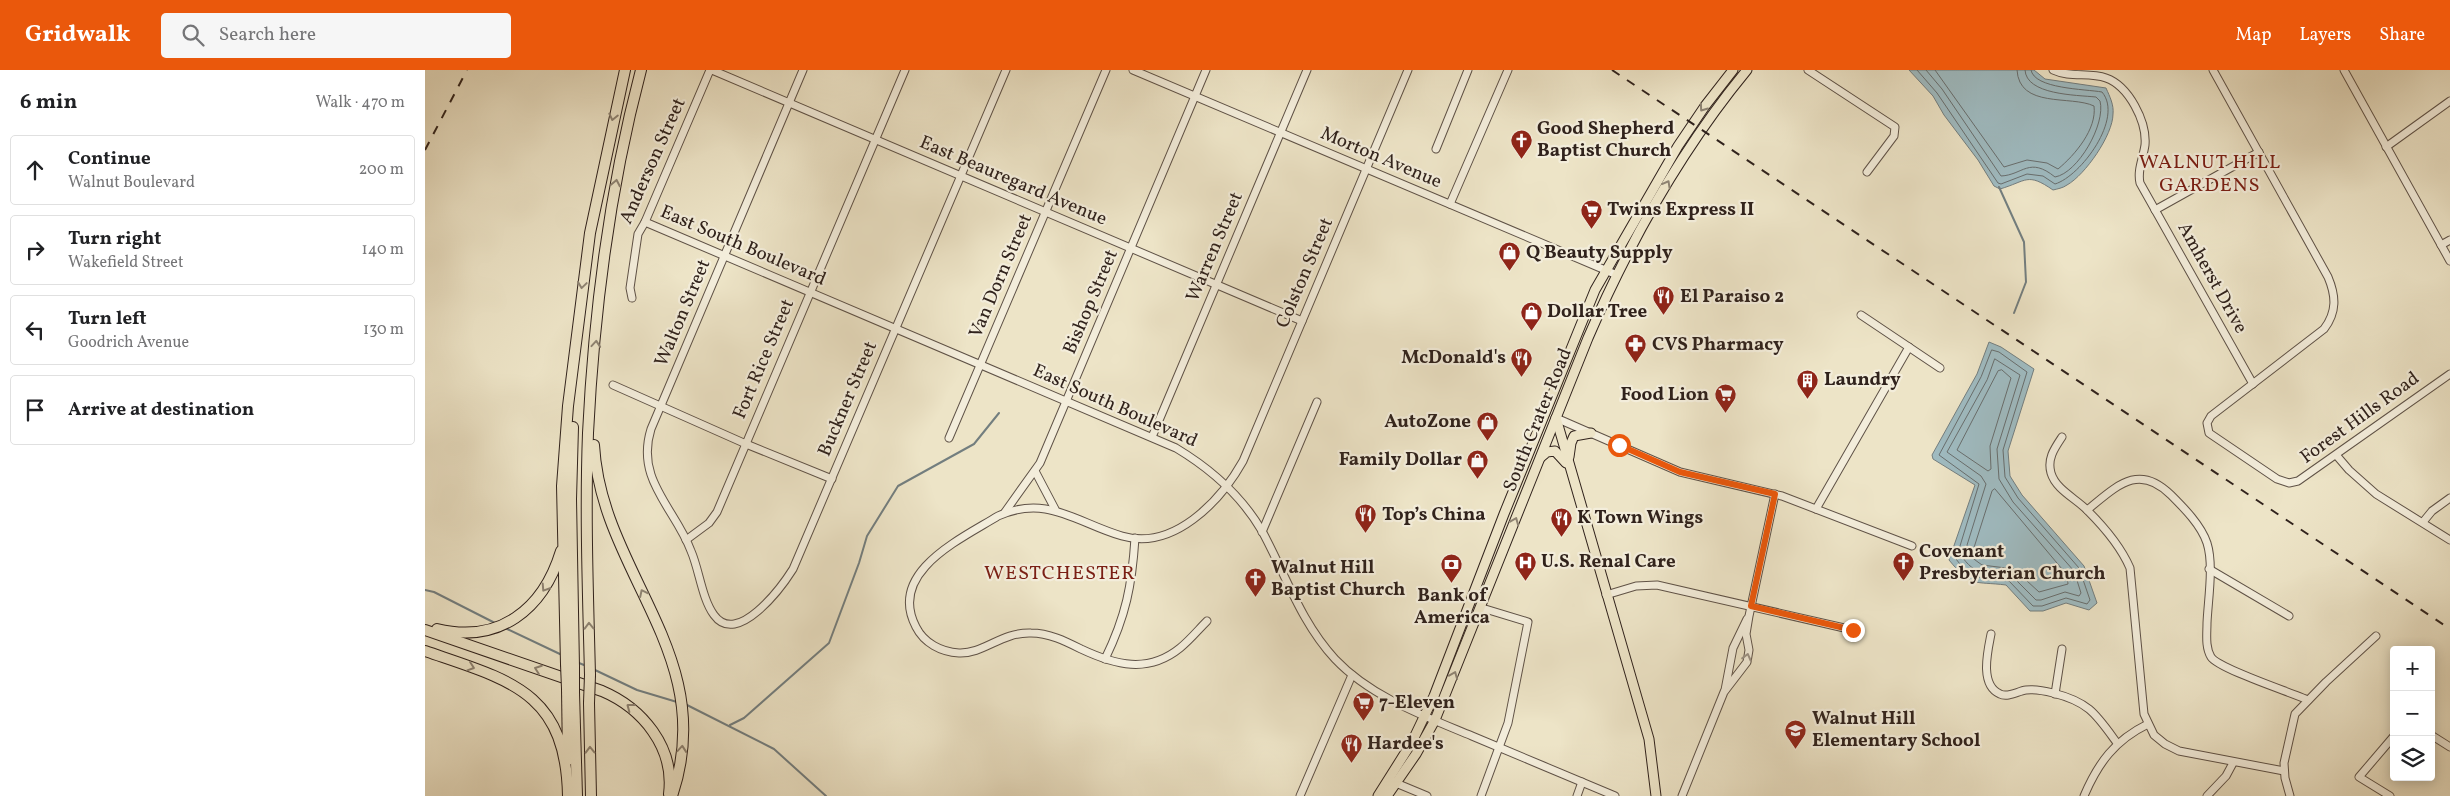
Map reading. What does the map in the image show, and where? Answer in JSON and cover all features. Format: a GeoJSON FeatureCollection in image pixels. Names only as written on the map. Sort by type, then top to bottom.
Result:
{"type":"FeatureCollection","features":[{"type":"Feature","properties":{"kind":"highway"},"geometry":{"type":"LineString","coordinates":[[570,666],[563,543],[563,463],[589,232],[625,70]]}},
{"type":"Feature","properties":{"kind":"highway"},"geometry":{"type":"LineString","coordinates":[[591,796],[587,489],[591,393],[612,203],[641,70]]}},
{"type":"Feature","properties":{"kind":"highway"},"geometry":{"type":"LineString","coordinates":[[567,791],[575,353]]}},
{"type":"Feature","properties":{"kind":"highway"},"geometry":{"type":"LineString","coordinates":[[591,393],[595,463],[602,499],[620,545],[667,645],[677,677],[682,713],[682,748],[680,770],[670,796]]}},
{"type":"Feature","properties":{"kind":"highway"},"geometry":{"type":"LineString","coordinates":[[425,628],[469,634],[489,630],[511,621],[530,606],[546,588],[563,543]]}},
{"type":"Feature","properties":{"kind":"highway"},"geometry":{"type":"LineString","coordinates":[[425,628],[602,691],[625,703],[650,727],[661,745],[667,766],[670,796]]}},
{"type":"Feature","properties":{"kind":"highway"},"geometry":{"type":"LineString","coordinates":[[425,650],[501,677],[532,697],[547,717],[559,740],[567,791]]}},
{"type":"Feature","properties":{"kind":"highway"},"geometry":{"type":"LineString","coordinates":[[570,691],[577,796]]}},
{"type":"Feature","properties":{"kind":"main road","name":"South Crater Road"},"geometry":{"type":"LineString","coordinates":[[1387,796],[1425,716],[1586,310],[1606,271],[1681,140],[1733,70]]}},
{"type":"Feature","properties":{"kind":"main road","name":"South Crater Road"},"geometry":{"type":"LineString","coordinates":[[1378,796],[1393,782],[1435,720],[1482,608],[1539,458],[1588,338],[1617,276],[1684,156],[1747,70]]}},
{"type":"Feature","properties":{"kind":"main road"},"geometry":{"type":"LineString","coordinates":[[1545,413],[1556,418],[1568,465],[1649,739],[1656,796]]}},
{"type":"Feature","properties":{"kind":"main road"},"geometry":{"type":"LineString","coordinates":[[1568,465],[1572,439],[1580,434],[1591,433]]}},
{"type":"Feature","properties":{"kind":"main road"},"geometry":{"type":"LineString","coordinates":[[1539,458],[1547,452],[1555,451],[1568,465]]}},
{"type":"Feature","properties":{"kind":"street","name":"East Beauregard Avenue"},"geometry":{"type":"LineString","coordinates":[[711,70],[1302,321]]}},
{"type":"Feature","properties":{"kind":"street","name":"Anderson Street"},"geometry":{"type":"LineString","coordinates":[[632,298],[631,288],[639,230],[645,222],[711,70]]}},
{"type":"Feature","properties":{"kind":"street","name":"Walton Street"},"geometry":{"type":"LineString","coordinates":[[687,540],[654,485],[648,466],[648,439],[803,70]]}},
{"type":"Feature","properties":{"kind":"street","name":"Fort Rice Street"},"geometry":{"type":"LineString","coordinates":[[687,540],[713,518],[905,70]]}},
{"type":"Feature","properties":{"kind":"street","name":"Buckner Street"},"geometry":{"type":"LineString","coordinates":[[687,540],[713,615],[727,624],[740,624],[749,618],[788,578],[1006,70]]}},
{"type":"Feature","properties":{"kind":"street","name":"Van Dorn Street"},"geometry":{"type":"LineString","coordinates":[[949,438],[1106,70]]}},
{"type":"Feature","properties":{"kind":"street","name":"Morton Avenue"},"geometry":{"type":"LineString","coordinates":[[1133,70],[1617,276]]}},
{"type":"Feature","properties":{"kind":"street","name":"Bishop Street"},"geometry":{"type":"LineString","coordinates":[[1005,513],[1035,471],[1206,70]]}},
{"type":"Feature","properties":{"kind":"street","name":"Warren Street"},"geometry":{"type":"LineString","coordinates":[[1152,437],[1307,70]]}},
{"type":"Feature","properties":{"kind":"street","name":"Colston Street"},"geometry":{"type":"LineString","coordinates":[[1135,538],[1164,535],[1183,527],[1204,510],[1227,486],[1243,461],[1408,70]]}},
{"type":"Feature","properties":{"kind":"street"},"geometry":{"type":"LineString","coordinates":[[1436,149],[1468,70]]}},
{"type":"Feature","properties":{"kind":"street"},"geometry":{"type":"LineString","coordinates":[[1450,204],[1508,70]]}},
{"type":"Feature","properties":{"kind":"street"},"geometry":{"type":"LineString","coordinates":[[1809,70],[1895,128],[1894,136],[1867,172]]}},
{"type":"Feature","properties":{"kind":"street","name":"Amherst Drive"},"geometry":{"type":"LineString","coordinates":[[2053,70],[2075,75],[2105,78],[2116,83],[2128,95],[2139,118],[2145,137],[2139,177],[2155,210],[2253,384]]}},
{"type":"Feature","properties":{"kind":"street"},"geometry":{"type":"LineString","coordinates":[[2213,70],[2328,277],[2335,303],[2332,317],[2324,328],[2253,384]]}},
{"type":"Feature","properties":{"kind":"street"},"geometry":{"type":"LineString","coordinates":[[2344,70],[2450,262]]}},
{"type":"Feature","properties":{"kind":"street"},"geometry":{"type":"LineString","coordinates":[[2386,147],[2450,100]]}},
{"type":"Feature","properties":{"kind":"street"},"geometry":{"type":"LineString","coordinates":[[2155,210],[2259,152]]}},
{"type":"Feature","properties":{"kind":"street","name":"East South Boulevard"},"geometry":{"type":"LineString","coordinates":[[645,222],[1152,437],[1193,458],[1227,486],[1262,532],[1308,624],[1324,646],[1352,675],[1372,689],[1425,716],[1615,796]]}},
{"type":"Feature","properties":{"kind":"street"},"geometry":{"type":"LineString","coordinates":[[2441,246],[2450,240]]}},
{"type":"Feature","properties":{"kind":"street"},"geometry":{"type":"LineString","coordinates":[[1861,315],[1940,368]]}},
{"type":"Feature","properties":{"kind":"street"},"geometry":{"type":"LineString","coordinates":[[1816,509],[1909,347]]}},
{"type":"Feature","properties":{"kind":"street","name":"Forest Hills Road"},"geometry":{"type":"LineString","coordinates":[[2253,384],[2208,419],[2207,427],[2209,433],[2277,479],[2294,482],[2303,479],[2337,456],[2450,374]]}},
{"type":"Feature","properties":{"kind":"street"},"geometry":{"type":"LineString","coordinates":[[613,385],[746,444],[832,479]]}},
{"type":"Feature","properties":{"kind":"street"},"geometry":{"type":"LineString","coordinates":[[1262,532],[1317,402]]}},
{"type":"Feature","properties":{"kind":"street"},"geometry":{"type":"LineString","coordinates":[[1556,418],[1680,472],[1775,494],[1912,546]]}},
{"type":"Feature","properties":{"kind":"street"},"geometry":{"type":"LineString","coordinates":[[2062,437],[2050,457],[2051,475],[2058,486],[2087,510],[2123,554],[2130,568],[2143,708],[2154,735],[2172,749],[2233,763],[2284,771]]}},
{"type":"Feature","properties":{"kind":"street"},"geometry":{"type":"LineString","coordinates":[[2337,456],[2349,470],[2376,494],[2450,540]]}},
{"type":"Feature","properties":{"kind":"street"},"geometry":{"type":"LineString","coordinates":[[1035,471],[1055,509]]}},
{"type":"Feature","properties":{"kind":"street"},"geometry":{"type":"LineString","coordinates":[[2087,510],[2129,480],[2141,478],[2158,484],[2183,508],[2202,533],[2209,552],[2207,634],[2208,648],[2213,660],[2223,666],[2308,700]]}},
{"type":"Feature","properties":{"kind":"street"},"geometry":{"type":"LineString","coordinates":[[1724,692],[1747,662],[1749,650],[1746,634],[1749,616],[1775,494]]}},
{"type":"Feature","properties":{"kind":"street"},"geometry":{"type":"LineString","coordinates":[[2423,522],[2432,511],[2450,498]]}},
{"type":"Feature","properties":{"kind":"street"},"geometry":{"type":"LineString","coordinates":[[1105,659],[1120,629],[1127,603],[1133,570],[1135,538],[1104,530],[1055,509],[1026,508],[1005,513],[923,567],[911,589],[909,602],[913,620],[922,636],[943,650],[958,653],[972,652],[1008,635],[1037,633],[1063,640],[1105,659],[1130,665],[1158,661],[1182,647],[1207,622]]}},
{"type":"Feature","properties":{"kind":"street"},"geometry":{"type":"LineString","coordinates":[[2209,569],[2289,616]]}},
{"type":"Feature","properties":{"kind":"street"},"geometry":{"type":"LineString","coordinates":[[1606,595],[1636,586],[1651,585],[1853,630]]}},
{"type":"Feature","properties":{"kind":"street"},"geometry":{"type":"LineString","coordinates":[[1481,796],[1508,723],[1528,622],[1482,608]]}},
{"type":"Feature","properties":{"kind":"street"},"geometry":{"type":"LineString","coordinates":[[1684,794],[1724,692],[1733,648],[1749,616]]}},
{"type":"Feature","properties":{"kind":"street"},"geometry":{"type":"LineString","coordinates":[[1991,634],[1986,666],[1990,683],[2001,694],[2005,695],[2031,690],[2075,699],[2099,718],[2117,743]]}},
{"type":"Feature","properties":{"kind":"street"},"geometry":{"type":"LineString","coordinates":[[2290,796],[2284,771],[2293,720],[2308,700],[2376,636]]}},
{"type":"Feature","properties":{"kind":"street"},"geometry":{"type":"LineString","coordinates":[[2055,694],[2062,649]]}},
{"type":"Feature","properties":{"kind":"street"},"geometry":{"type":"LineString","coordinates":[[1300,796],[1352,675]]}},
{"type":"Feature","properties":{"kind":"street"},"geometry":{"type":"LineString","coordinates":[[2083,796],[2099,764],[2117,743],[2148,724]]}},
{"type":"Feature","properties":{"kind":"street"},"geometry":{"type":"LineString","coordinates":[[2433,736],[2450,747]]}},
{"type":"Feature","properties":{"kind":"street"},"geometry":{"type":"LineString","coordinates":[[2390,741],[2359,776],[2390,796]]}},
{"type":"Feature","properties":{"kind":"street"},"geometry":{"type":"LineString","coordinates":[[2207,796],[2226,776],[2233,763]]}},
{"type":"Feature","properties":{"kind":"street"},"geometry":{"type":"LineString","coordinates":[[1393,782],[1427,796]]}},
{"type":"Feature","properties":{"kind":"street"},"geometry":{"type":"LineString","coordinates":[[1577,796],[1582,782]]}},
{"type":"Feature","properties":{"kind":"water"},"geometry":{"type":"Polygon","coordinates":[[[1909,70],[2034,70],[2045,79],[2106,88],[2113,107],[2112,123],[2097,154],[2082,173],[2065,186],[2053,190],[2038,181],[2027,180],[2000,189],[1994,186],[1978,160],[1944,115],[1933,96],[1909,70]]]}},
{"type":"Feature","properties":{"kind":"water"},"geometry":{"type":"Polygon","coordinates":[[[1989,342],[2001,347],[2034,369],[2008,451],[2010,476],[2022,495],[2084,566],[2097,603],[2089,610],[2066,603],[2043,611],[2030,611],[2006,585],[1974,582],[1963,575],[1949,560],[1975,485],[1933,459],[1932,455],[1977,374],[1989,342]]]}},
{"type":"Feature","properties":{"kind":"waterway"},"geometry":{"type":"LineString","coordinates":[[1999,187],[2024,242],[2026,282],[2014,313]]}},
{"type":"Feature","properties":{"kind":"waterway"},"geometry":{"type":"LineString","coordinates":[[730,725],[744,718],[829,643],[867,536],[898,486],[974,444],[999,413]]}},
{"type":"Feature","properties":{"kind":"waterway"},"geometry":{"type":"LineString","coordinates":[[425,590],[434,592],[495,623]]}},
{"type":"Feature","properties":{"kind":"waterway"},"geometry":{"type":"LineString","coordinates":[[505,628],[562,655]]}},
{"type":"Feature","properties":{"kind":"waterway"},"geometry":{"type":"LineString","coordinates":[[579,663],[584,665]]}},
{"type":"Feature","properties":{"kind":"waterway"},"geometry":{"type":"LineString","coordinates":[[595,670],[637,690],[677,702]]}},
{"type":"Feature","properties":{"kind":"waterway"},"geometry":{"type":"LineString","coordinates":[[685,704],[774,749],[826,796]]}},
{"type":"Feature","properties":{"kind":"railway"},"geometry":{"type":"LineString","coordinates":[[425,150],[467,70]]}},
{"type":"Feature","properties":{"kind":"railway"},"geometry":{"type":"LineString","coordinates":[[1612,70],[2450,629]]}},
{"type":"Feature","properties":{"kind":"place","name":"Good Shepherd Baptist Church"},"geometry":{"type":"Point","coordinates":[1521,159]}},
{"type":"Feature","properties":{"kind":"place","name":"Twins Express II"},"geometry":{"type":"Point","coordinates":[1591,229]}},
{"type":"Feature","properties":{"kind":"place","name":"Q Beauty Supply"},"geometry":{"type":"Point","coordinates":[1510,272]}},
{"type":"Feature","properties":{"kind":"place","name":"El Paraiso 2"},"geometry":{"type":"Point","coordinates":[1664,316]}},
{"type":"Feature","properties":{"kind":"place","name":"Dollar Tree"},"geometry":{"type":"Point","coordinates":[1531,331]}},
{"type":"Feature","properties":{"kind":"place","name":"CVS Pharmacy"},"geometry":{"type":"Point","coordinates":[1636,364]}},
{"type":"Feature","properties":{"kind":"place","name":"McDonald's"},"geometry":{"type":"Point","coordinates":[1522,377]}},
{"type":"Feature","properties":{"kind":"place","name":"Laundry"},"geometry":{"type":"Point","coordinates":[1808,399]}},
{"type":"Feature","properties":{"kind":"place","name":"Food Lion"},"geometry":{"type":"Point","coordinates":[1725,414]}},
{"type":"Feature","properties":{"kind":"place","name":"AutoZone"},"geometry":{"type":"Point","coordinates":[1487,441]}},
{"type":"Feature","properties":{"kind":"place","name":"Family Dollar"},"geometry":{"type":"Point","coordinates":[1478,479]}},
{"type":"Feature","properties":{"kind":"place","name":"Top’s China"},"geometry":{"type":"Point","coordinates":[1366,534]}},
{"type":"Feature","properties":{"kind":"place","name":"K Town Wings"},"geometry":{"type":"Point","coordinates":[1561,537]}},
{"type":"Feature","properties":{"kind":"place","name":"U.S. Renal Care"},"geometry":{"type":"Point","coordinates":[1525,581]}},
{"type":"Feature","properties":{"kind":"place","name":"Covenant Presbyterian Church"},"geometry":{"type":"Point","coordinates":[1903,582]}},
{"type":"Feature","properties":{"kind":"place","name":"Bank of America"},"geometry":{"type":"Point","coordinates":[1452,584]}},
{"type":"Feature","properties":{"kind":"place","name":"Walnut Hill Baptist Church"},"geometry":{"type":"Point","coordinates":[1255,598]}},
{"type":"Feature","properties":{"kind":"place","name":"7-Eleven"},"geometry":{"type":"Point","coordinates":[1363,722]}},
{"type":"Feature","properties":{"kind":"place","name":"Walnut Hill Elementary School"},"geometry":{"type":"Point","coordinates":[1796,749]}},
{"type":"Feature","properties":{"kind":"place","name":"Hardee's"},"geometry":{"type":"Point","coordinates":[1351,763]}},
{"type":"Feature","properties":{"kind":"district","name":"WALNUT HILL GARDENS"},"geometry":{"type":"Point","coordinates":[2210,174]}},
{"type":"Feature","properties":{"kind":"district","name":"WESTCHESTER"},"geometry":{"type":"Point","coordinates":[1060,574]}},
{"type":"Feature","properties":{"kind":"route"},"geometry":{"type":"LineString","coordinates":[[1619,445],[1680,472],[1775,494],[1751,606],[1853,630]]}}]}
